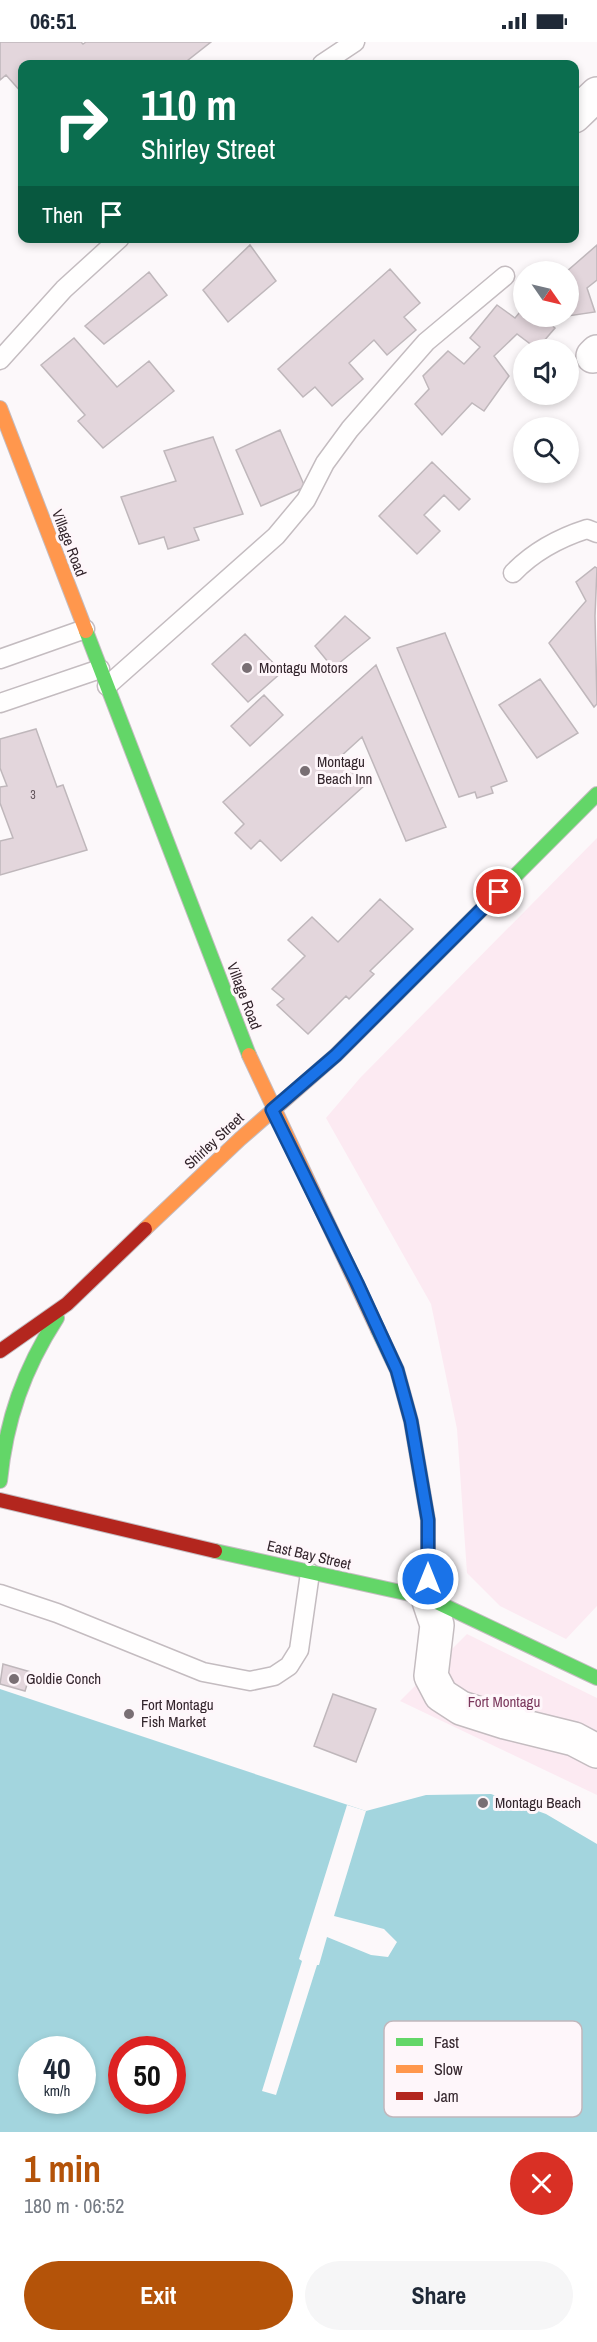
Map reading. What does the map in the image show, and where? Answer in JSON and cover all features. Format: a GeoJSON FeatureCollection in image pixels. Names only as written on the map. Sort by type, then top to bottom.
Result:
{"type":"FeatureCollection","features":[{"type":"Feature","properties":{"kind":"main road","name":"Village Road"},"geometry":{"type":"LineString","coordinates":[[0,408],[247,1051],[272,1110],[397,1370],[411,1421],[428,1520],[428,1598]]}},
{"type":"Feature","properties":{"kind":"main road","name":"Shirley Street"},"geometry":{"type":"LineString","coordinates":[[0,1351],[67,1304],[272,1110],[336,1055],[597,794]]}},
{"type":"Feature","properties":{"kind":"main road"},"geometry":{"type":"LineString","coordinates":[[0,1481],[2,1447],[15,1396],[37,1348],[67,1304]]}},
{"type":"Feature","properties":{"kind":"main road","name":"East Bay Street"},"geometry":{"type":"LineString","coordinates":[[0,1500],[310,1573],[428,1598],[597,1678]]}},
{"type":"Feature","properties":{"kind":"street"},"geometry":{"type":"LineString","coordinates":[[579,111],[597,94]]}},
{"type":"Feature","properties":{"kind":"street"},"geometry":{"type":"LineString","coordinates":[[428,1598],[437,1625],[431,1676],[441,1695],[461,1708],[505,1722],[574,1739],[597,1751]]}},
{"type":"Feature","properties":{"kind":"lane"},"geometry":{"type":"LineString","coordinates":[[328,60],[355,42]]}},
{"type":"Feature","properties":{"kind":"lane"},"geometry":{"type":"LineString","coordinates":[[0,360],[64,289],[115,243]]}},
{"type":"Feature","properties":{"kind":"lane"},"geometry":{"type":"LineString","coordinates":[[107,686],[276,536],[306,500],[325,463],[350,429],[411,359],[426,342],[505,276]]}},
{"type":"Feature","properties":{"kind":"lane"},"geometry":{"type":"LineString","coordinates":[[513,573],[528,557],[563,537],[587,528],[597,533]]}},
{"type":"Feature","properties":{"kind":"lane"},"geometry":{"type":"LineString","coordinates":[[0,660],[84,628]]}},
{"type":"Feature","properties":{"kind":"lane"},"geometry":{"type":"LineString","coordinates":[[0,703],[100,669]]}},
{"type":"Feature","properties":{"kind":"lane"},"geometry":{"type":"LineString","coordinates":[[0,1594],[57,1613],[203,1672],[250,1681],[274,1676],[289,1666],[299,1650],[310,1573]]}},
{"type":"Feature","properties":{"kind":"green space"},"geometry":{"type":"Polygon","coordinates":[[[597,838],[597,1606],[566,1639],[500,1606],[467,1573],[457,1429],[431,1304],[326,1118],[360,1078],[597,838]]]}},
{"type":"Feature","properties":{"kind":"green space","name":"Fort Montagu"},"geometry":{"type":"Polygon","coordinates":[[[467,1634],[597,1698],[597,1795],[400,1701],[467,1634]]]}},
{"type":"Feature","properties":{"kind":"water"},"geometry":{"type":"Polygon","coordinates":[[[0,1689],[366,1811],[426,1795],[491,1794],[546,1814],[597,1844],[597,2132],[0,2132],[0,1689]]]}},
{"type":"Feature","properties":{"kind":"pier"},"geometry":{"type":"Polygon","coordinates":[[[347,1805],[366,1811],[334,1916],[384,1929],[397,1942],[388,1957],[371,1955],[327,1937],[276,2095],[262,2091],[302,1961],[299,1959],[347,1805]]]}},
{"type":"Feature","properties":{"kind":"building"},"geometry":{"type":"Polygon","coordinates":[[[0,42],[81,42],[83,44],[86,42],[211,42],[188,60],[18,60],[18,88],[6,75],[0,80],[0,42]]]}},
{"type":"Feature","properties":{"kind":"building"},"geometry":{"type":"Polygon","coordinates":[[[250,245],[276,281],[228,322],[203,290],[250,245]]]}},
{"type":"Feature","properties":{"kind":"building"},"geometry":{"type":"Polygon","coordinates":[[[597,245],[597,280],[587,288],[595,312],[579,314],[579,261],[597,245]]]}},
{"type":"Feature","properties":{"kind":"building"},"geometry":{"type":"Polygon","coordinates":[[[390,269],[420,303],[404,317],[416,330],[387,355],[374,340],[349,363],[363,379],[332,406],[315,387],[303,397],[278,369],[390,269]]]}},
{"type":"Feature","properties":{"kind":"building"},"geometry":{"type":"Polygon","coordinates":[[[149,272],[167,295],[104,344],[85,326],[149,272]]]}},
{"type":"Feature","properties":{"kind":"building"},"geometry":{"type":"Polygon","coordinates":[[[497,305],[513,317],[513,327],[555,328],[546,339],[524,339],[517,334],[494,356],[509,376],[484,411],[472,403],[442,435],[415,404],[429,389],[423,376],[448,351],[464,364],[480,347],[470,338],[497,305]]]}},
{"type":"Feature","properties":{"kind":"building"},"geometry":{"type":"Polygon","coordinates":[[[74,338],[117,387],[149,361],[174,391],[103,448],[78,421],[85,415],[41,365],[74,338]]]}},
{"type":"Feature","properties":{"kind":"building"},"geometry":{"type":"Polygon","coordinates":[[[280,430],[305,487],[261,506],[236,450],[280,430]]]}},
{"type":"Feature","properties":{"kind":"building"},"geometry":{"type":"Polygon","coordinates":[[[213,437],[243,514],[194,528],[199,540],[168,549],[164,537],[139,544],[121,497],[176,481],[164,451],[213,437]]]}},
{"type":"Feature","properties":{"kind":"building"},"geometry":{"type":"Polygon","coordinates":[[[432,462],[470,499],[459,510],[444,495],[424,515],[440,531],[417,554],[379,516],[432,462]]]}},
{"type":"Feature","properties":{"kind":"building"},"geometry":{"type":"Polygon","coordinates":[[[595,567],[597,568],[595,616],[597,704],[594,707],[549,643],[586,601],[576,582],[595,567]]]}},
{"type":"Feature","properties":{"kind":"building"},"geometry":{"type":"Polygon","coordinates":[[[345,616],[370,638],[333,668],[315,646],[345,616]]]}},
{"type":"Feature","properties":{"kind":"building"},"geometry":{"type":"Polygon","coordinates":[[[445,633],[507,781],[491,787],[493,793],[477,798],[475,792],[459,797],[397,648],[445,633]]]}},
{"type":"Feature","properties":{"kind":"building","name":"Montagu Motors"},"geometry":{"type":"Polygon","coordinates":[[[245,634],[282,672],[248,702],[212,664],[245,634]]]}},
{"type":"Feature","properties":{"kind":"building","name":"Montagu Beach Inn"},"geometry":{"type":"Polygon","coordinates":[[[376,665],[446,827],[406,841],[362,737],[339,758],[365,785],[281,861],[260,840],[251,849],[235,833],[244,824],[223,802],[376,665]]]}},
{"type":"Feature","properties":{"kind":"building"},"geometry":{"type":"Polygon","coordinates":[[[540,679],[578,733],[537,758],[499,705],[540,679]]]}},
{"type":"Feature","properties":{"kind":"building"},"geometry":{"type":"Polygon","coordinates":[[[264,695],[283,715],[250,746],[231,726],[264,695]]]}},
{"type":"Feature","properties":{"kind":"building"},"geometry":{"type":"Polygon","coordinates":[[[36,729],[57,787],[63,785],[87,850],[0,875],[0,841],[13,838],[0,803],[0,787],[7,786],[0,768],[0,739],[36,729]]]}},
{"type":"Feature","properties":{"kind":"building"},"geometry":{"type":"Polygon","coordinates":[[[380,899],[413,929],[370,971],[374,974],[349,999],[346,996],[308,1034],[277,1005],[284,999],[272,989],[305,956],[288,940],[312,917],[338,942],[380,899]]]}},
{"type":"Feature","properties":{"kind":"building","name":"Goldie Conch"},"geometry":{"type":"Polygon","coordinates":[[[3,1664],[31,1672],[25,1691],[0,1684],[3,1664]]]}},
{"type":"Feature","properties":{"kind":"building"},"geometry":{"type":"Polygon","coordinates":[[[333,1694],[376,1709],[356,1762],[314,1746],[333,1694]]]}},
{"type":"Feature","properties":{"kind":"traffic: fast"},"geometry":{"type":"LineString","coordinates":[[86,631],[249,1055]]}},
{"type":"Feature","properties":{"kind":"traffic: fast"},"geometry":{"type":"LineString","coordinates":[[397,994],[597,794]]}},
{"type":"Feature","properties":{"kind":"traffic: fast"},"geometry":{"type":"LineString","coordinates":[[0,1481],[7,1437],[18,1396],[35,1356],[57,1318]]}},
{"type":"Feature","properties":{"kind":"traffic: fast"},"geometry":{"type":"LineString","coordinates":[[378,1330],[397,1370],[411,1421],[428,1520],[428,1598]]}},
{"type":"Feature","properties":{"kind":"traffic: fast"},"geometry":{"type":"LineString","coordinates":[[215,1551],[428,1598],[597,1678]]}},
{"type":"Feature","properties":{"kind":"traffic: slow"},"geometry":{"type":"LineString","coordinates":[[0,408],[86,631]]}},
{"type":"Feature","properties":{"kind":"traffic: slow"},"geometry":{"type":"LineString","coordinates":[[145,1229],[240,1139],[336,1055],[397,994]]}},
{"type":"Feature","properties":{"kind":"traffic: slow"},"geometry":{"type":"LineString","coordinates":[[249,1055],[378,1330]]}},
{"type":"Feature","properties":{"kind":"traffic: jam"},"geometry":{"type":"LineString","coordinates":[[0,1351],[67,1304],[145,1229]]}},
{"type":"Feature","properties":{"kind":"traffic: jam"},"geometry":{"type":"LineString","coordinates":[[0,1500],[215,1551]]}},
{"type":"Feature","properties":{"kind":"place","name":"Montagu Motors"},"geometry":{"type":"Point","coordinates":[247,668]}},
{"type":"Feature","properties":{"kind":"place","name":"Montagu Beach Inn"},"geometry":{"type":"Point","coordinates":[305,771]}},
{"type":"Feature","properties":{"kind":"place","name":"Goldie Conch"},"geometry":{"type":"Point","coordinates":[14,1679]}},
{"type":"Feature","properties":{"kind":"place","name":"Fort Montagu Fish Market"},"geometry":{"type":"Point","coordinates":[129,1714]}},
{"type":"Feature","properties":{"kind":"place","name":"Montagu Beach"},"geometry":{"type":"Point","coordinates":[483,1803]}},
{"type":"Feature","properties":{"kind":"route"},"geometry":{"type":"LineString","coordinates":[[428,1579],[428,1520],[411,1421],[397,1370],[378,1326],[272,1110],[336,1055],[499,892]]}}]}
